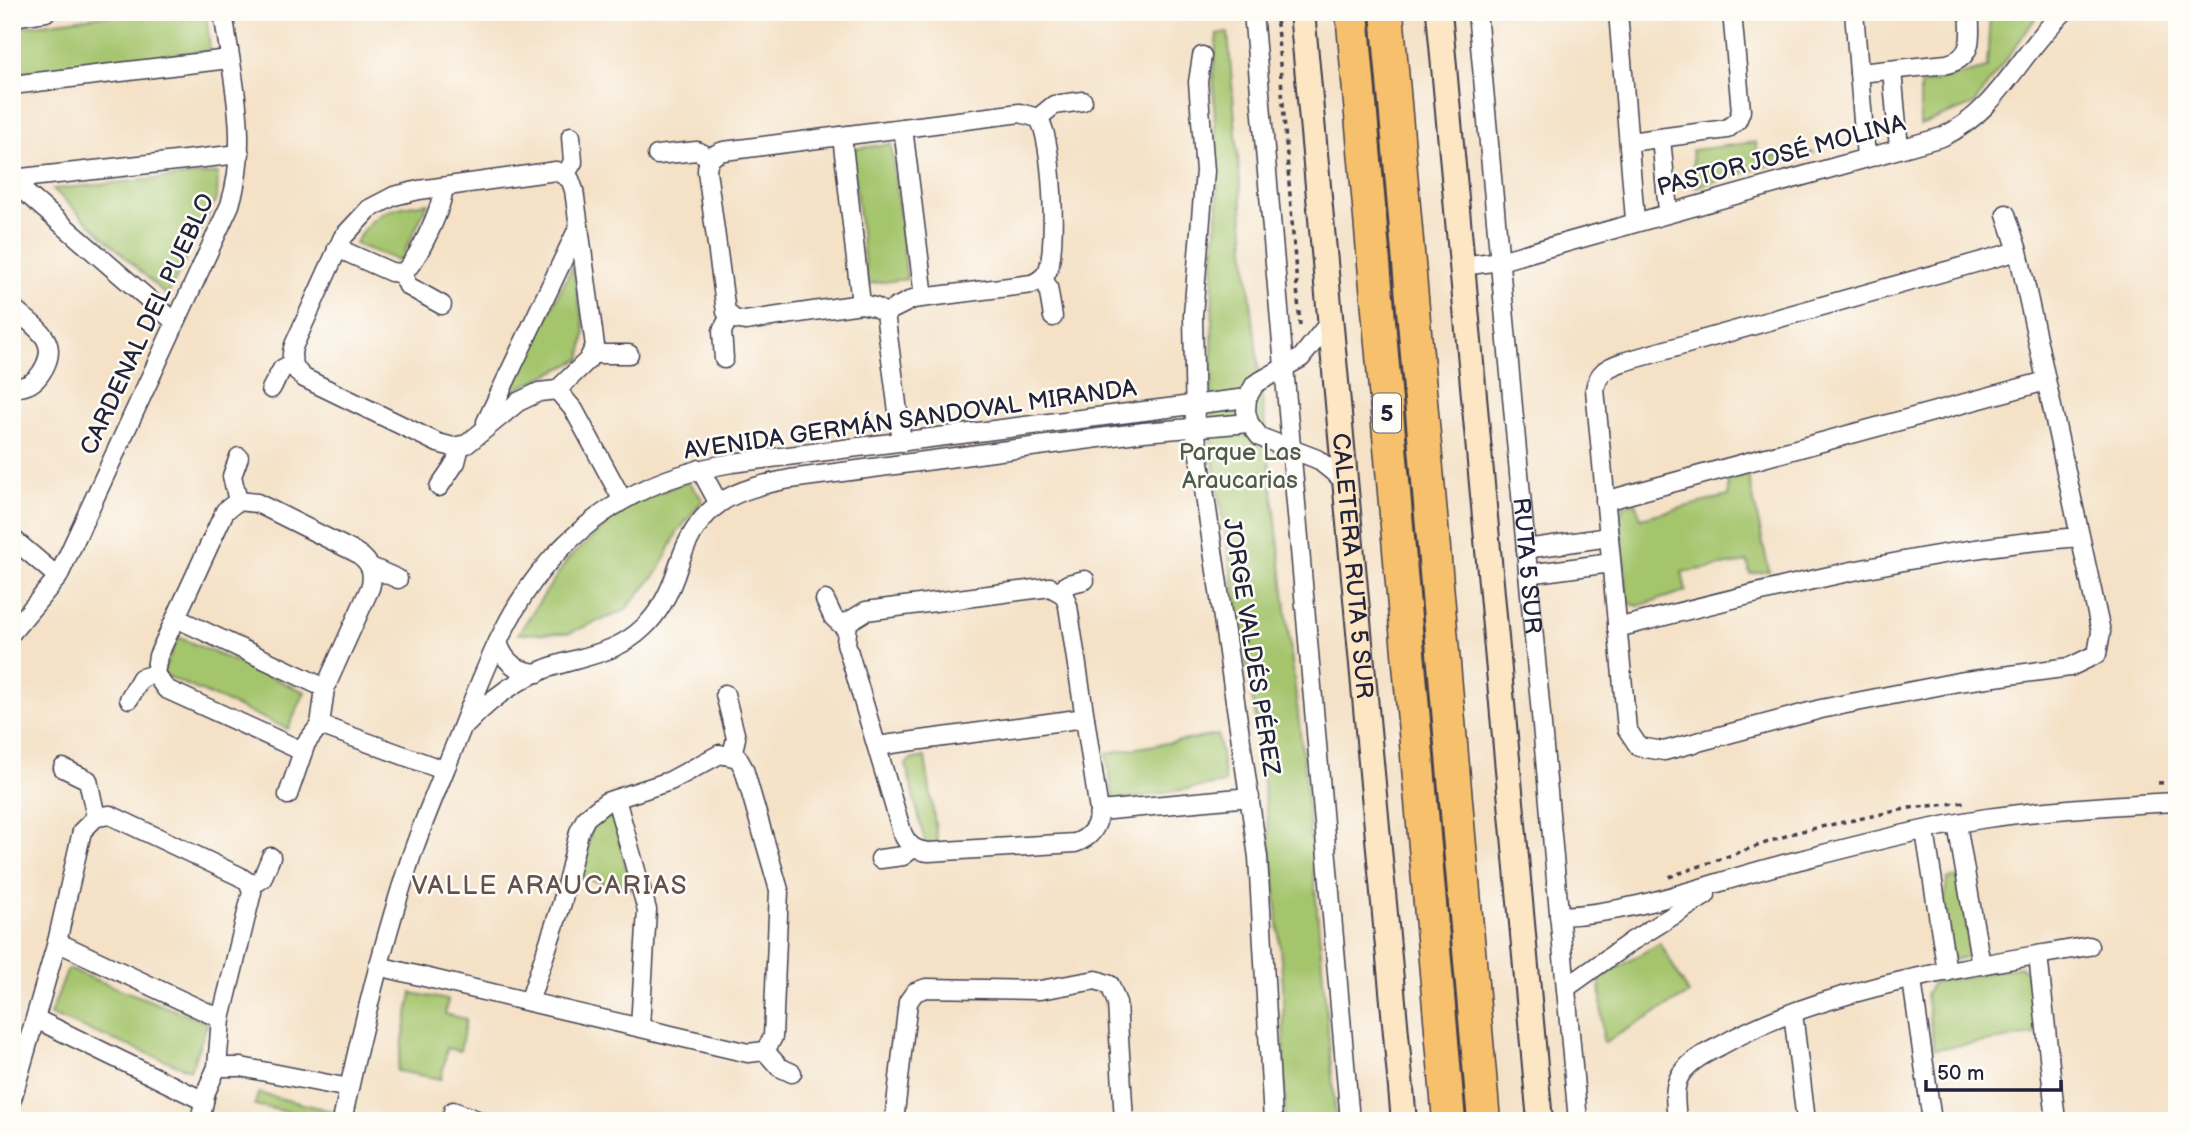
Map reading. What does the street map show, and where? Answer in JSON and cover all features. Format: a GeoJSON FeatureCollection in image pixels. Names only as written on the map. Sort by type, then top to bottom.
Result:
{"type":"FeatureCollection","features":[{"type":"Feature","properties":{"kind":"highway","name":"5"},"geometry":{"type":"LineString","coordinates":[[1352,12],[1449,1121]]}},
{"type":"Feature","properties":{"kind":"highway","name":"5"},"geometry":{"type":"LineString","coordinates":[[1387,12],[1484,1121]]}},
{"type":"Feature","properties":{"kind":"main road","name":"CALETERA RUTA 5 SUR"},"geometry":{"type":"LineString","coordinates":[[1302,12],[1404,1121]]}},
{"type":"Feature","properties":{"kind":"main road"},"geometry":{"type":"LineString","coordinates":[[1439,12],[1540,1121]]}},
{"type":"Feature","properties":{"kind":"street"},"geometry":{"type":"LineString","coordinates":[[12,17],[46,12]]}},
{"type":"Feature","properties":{"kind":"street","name":"CARDENAL DEL PUEBLO"},"geometry":{"type":"LineString","coordinates":[[12,632],[58,577],[230,205],[240,154],[223,12]]}},
{"type":"Feature","properties":{"kind":"street"},"geometry":{"type":"LineString","coordinates":[[1253,12],[1350,1121]]}},
{"type":"Feature","properties":{"kind":"street","name":"RUTA 5 SUR"},"geometry":{"type":"LineString","coordinates":[[1477,12],[1578,1121]]}},
{"type":"Feature","properties":{"kind":"street"},"geometry":{"type":"LineString","coordinates":[[1618,12],[1635,220]]}},
{"type":"Feature","properties":{"kind":"street"},"geometry":{"type":"LineString","coordinates":[[1629,142],[1727,129],[1737,121],[1741,106],[1732,12]]}},
{"type":"Feature","properties":{"kind":"street"},"geometry":{"type":"LineString","coordinates":[[1854,12],[1866,157]]}},
{"type":"Feature","properties":{"kind":"street"},"geometry":{"type":"LineString","coordinates":[[1859,73],[1947,64],[1965,55],[1972,37],[1969,12]]}},
{"type":"Feature","properties":{"kind":"street","name":"PASTOR JOSÉ MOLINA"},"geometry":{"type":"LineString","coordinates":[[1462,266],[1500,261],[1635,220],[1942,137],[1979,115],[2037,39],[2064,12]]}},
{"type":"Feature","properties":{"kind":"street","name":"JORGE VALDÉS PÉREZ"},"geometry":{"type":"LineString","coordinates":[[1202,56],[1198,82],[1205,171],[1195,262],[1195,428],[1250,797],[1263,916],[1273,1121]]}},
{"type":"Feature","properties":{"kind":"street"},"geometry":{"type":"LineString","coordinates":[[12,85],[229,59]]}},
{"type":"Feature","properties":{"kind":"street"},"geometry":{"type":"LineString","coordinates":[[1892,70],[1899,148]]}},
{"type":"Feature","properties":{"kind":"street"},"geometry":{"type":"LineString","coordinates":[[1038,118],[1054,104],[1083,101]]}},
{"type":"Feature","properties":{"kind":"street"},"geometry":{"type":"LineString","coordinates":[[1020,113],[1038,118],[1046,135],[1052,198],[1050,260],[1043,278],[1032,284],[924,297],[902,302],[885,313],[861,304],[745,321],[730,316],[722,301],[707,171],[711,158],[723,151],[1020,113]]}},
{"type":"Feature","properties":{"kind":"street"},"geometry":{"type":"LineString","coordinates":[[903,128],[924,297]]}},
{"type":"Feature","properties":{"kind":"street"},"geometry":{"type":"LineString","coordinates":[[565,175],[573,162],[571,136]]}},
{"type":"Feature","properties":{"kind":"street"},"geometry":{"type":"LineString","coordinates":[[842,136],[861,304]]}},
{"type":"Feature","properties":{"kind":"street"},"geometry":{"type":"LineString","coordinates":[[1661,138],[1668,211]]}},
{"type":"Feature","properties":{"kind":"street"},"geometry":{"type":"LineString","coordinates":[[657,155],[697,151],[711,158]]}},
{"type":"Feature","properties":{"kind":"street"},"geometry":{"type":"LineString","coordinates":[[12,180],[240,154]]}},
{"type":"Feature","properties":{"kind":"street"},"geometry":{"type":"LineString","coordinates":[[550,172],[565,175],[573,184],[594,339],[592,354],[557,390],[539,392],[514,405],[483,429],[474,440],[460,446],[438,443],[304,378],[293,363],[294,345],[337,248],[358,218],[381,202],[405,193],[550,172]]}},
{"type":"Feature","properties":{"kind":"street"},"geometry":{"type":"LineString","coordinates":[[12,180],[175,322]]}},
{"type":"Feature","properties":{"kind":"street"},"geometry":{"type":"LineString","coordinates":[[402,273],[410,265],[442,204],[443,187]]}},
{"type":"Feature","properties":{"kind":"street"},"geometry":{"type":"LineString","coordinates":[[2006,215],[2018,251],[2101,632],[2097,654],[2070,667],[1958,682],[1862,700],[1664,751],[1639,747],[1627,729],[1595,389],[1597,379],[1611,366],[2018,251]]}},
{"type":"Feature","properties":{"kind":"street"},"geometry":{"type":"LineString","coordinates":[[483,429],[580,225]]}},
{"type":"Feature","properties":{"kind":"street"},"geometry":{"type":"LineString","coordinates":[[337,248],[391,272],[402,273]]}},
{"type":"Feature","properties":{"kind":"street"},"geometry":{"type":"LineString","coordinates":[[562,262],[575,261],[585,268]]}},
{"type":"Feature","properties":{"kind":"street"},"geometry":{"type":"LineString","coordinates":[[402,273],[408,286],[442,305]]}},
{"type":"Feature","properties":{"kind":"street"},"geometry":{"type":"LineString","coordinates":[[1043,278],[1048,287],[1053,317]]}},
{"type":"Feature","properties":{"kind":"street"},"geometry":{"type":"LineString","coordinates":[[12,307],[44,336],[50,349],[50,359],[38,378],[23,387],[12,387]]}},
{"type":"Feature","properties":{"kind":"street"},"geometry":{"type":"LineString","coordinates":[[885,313],[902,442]]}},
{"type":"Feature","properties":{"kind":"street"},"geometry":{"type":"LineString","coordinates":[[724,359],[722,331],[730,316]]}},
{"type":"Feature","properties":{"kind":"street"},"geometry":{"type":"LineString","coordinates":[[1332,319],[1311,348],[1284,369],[1261,379],[1247,398],[1250,424],[1267,442],[1317,459],[1346,482]]}},
{"type":"Feature","properties":{"kind":"street"},"geometry":{"type":"LineString","coordinates":[[592,354],[629,354]]}},
{"type":"Feature","properties":{"kind":"street"},"geometry":{"type":"LineString","coordinates":[[271,389],[282,369],[293,363]]}},
{"type":"Feature","properties":{"kind":"street"},"geometry":{"type":"LineString","coordinates":[[1605,502],[2046,381]]}},
{"type":"Feature","properties":{"kind":"street"},"geometry":{"type":"LineString","coordinates":[[557,390],[573,410],[622,499]]}},
{"type":"Feature","properties":{"kind":"street"},"geometry":{"type":"LineString","coordinates":[[501,392],[504,400],[514,405]]}},
{"type":"Feature","properties":{"kind":"street","name":"AVENIDA GERMÁN SANDOVAL MIRANDA"},"geometry":{"type":"LineString","coordinates":[[342,1121],[378,966],[412,855],[443,769],[498,642],[523,596],[552,558],[589,523],[622,499],[647,486],[700,469],[1117,416],[1194,402],[1247,398]]}},
{"type":"Feature","properties":{"kind":"street","name":"AVENIDA GERMÁN SANDOVAL MIRANDA"},"geometry":{"type":"LineString","coordinates":[[460,732],[495,698],[538,673],[610,650],[643,628],[667,596],[696,528],[718,502],[738,491],[769,483],[1020,449],[1250,424]]}},
{"type":"Feature","properties":{"kind":"street"},"geometry":{"type":"LineString","coordinates":[[1017,428],[1020,449]]}},
{"type":"Feature","properties":{"kind":"street"},"geometry":{"type":"LineString","coordinates":[[439,487],[456,462],[460,446]]}},
{"type":"Feature","properties":{"kind":"street"},"geometry":{"type":"LineString","coordinates":[[238,501],[232,476],[239,457]]}},
{"type":"Feature","properties":{"kind":"street"},"geometry":{"type":"LineString","coordinates":[[700,469],[718,502]]}},
{"type":"Feature","properties":{"kind":"street"},"geometry":{"type":"LineString","coordinates":[[302,751],[166,689],[155,674],[156,662],[225,512],[238,501],[257,503],[362,556],[371,567],[398,579]]}},
{"type":"Feature","properties":{"kind":"street"},"geometry":{"type":"LineString","coordinates":[[1526,549],[1609,537]]}},
{"type":"Feature","properties":{"kind":"street"},"geometry":{"type":"LineString","coordinates":[[1618,628],[1885,563],[1970,548],[2080,537]]}},
{"type":"Feature","properties":{"kind":"street"},"geometry":{"type":"LineString","coordinates":[[12,538],[58,577]]}},
{"type":"Feature","properties":{"kind":"street"},"geometry":{"type":"LineString","coordinates":[[1528,574],[1611,563]]}},
{"type":"Feature","properties":{"kind":"street"},"geometry":{"type":"LineString","coordinates":[[289,795],[302,751],[320,725],[325,688],[370,589],[371,567]]}},
{"type":"Feature","properties":{"kind":"street"},"geometry":{"type":"LineString","coordinates":[[1060,591],[1068,584],[1085,580]]}},
{"type":"Feature","properties":{"kind":"street"},"geometry":{"type":"LineString","coordinates":[[1045,588],[1060,591],[1068,606],[1099,811],[1093,832],[1075,843],[929,852],[913,848],[904,838],[846,643],[845,628],[853,617],[866,611],[1045,588]]}},
{"type":"Feature","properties":{"kind":"street"},"geometry":{"type":"LineString","coordinates":[[825,600],[833,617],[845,628]]}},
{"type":"Feature","properties":{"kind":"street"},"geometry":{"type":"LineString","coordinates":[[176,618],[325,688]]}},
{"type":"Feature","properties":{"kind":"street"},"geometry":{"type":"LineString","coordinates":[[498,642],[509,663],[523,671],[538,673]]}},
{"type":"Feature","properties":{"kind":"street"},"geometry":{"type":"LineString","coordinates":[[129,699],[141,678],[155,674]]}},
{"type":"Feature","properties":{"kind":"street"},"geometry":{"type":"LineString","coordinates":[[725,694],[736,738],[732,755]]}},
{"type":"Feature","properties":{"kind":"street"},"geometry":{"type":"LineString","coordinates":[[877,746],[1085,718]]}},
{"type":"Feature","properties":{"kind":"street"},"geometry":{"type":"LineString","coordinates":[[320,725],[443,769]]}},
{"type":"Feature","properties":{"kind":"street"},"geometry":{"type":"LineString","coordinates":[[529,1002],[562,903],[582,825],[598,807],[670,781],[720,754],[732,755],[744,769],[779,890],[773,1037],[765,1051]]}},
{"type":"Feature","properties":{"kind":"street"},"geometry":{"type":"LineString","coordinates":[[63,768],[85,777],[96,817]]}},
{"type":"Feature","properties":{"kind":"street"},"geometry":{"type":"LineString","coordinates":[[1099,811],[1250,797]]}},
{"type":"Feature","properties":{"kind":"street"},"geometry":{"type":"LineString","coordinates":[[616,799],[648,910],[640,1027]]}},
{"type":"Feature","properties":{"kind":"street"},"geometry":{"type":"LineString","coordinates":[[1559,916],[1597,915],[1636,908],[1786,863],[1957,824],[2081,807],[2177,802]]}},
{"type":"Feature","properties":{"kind":"street"},"geometry":{"type":"LineString","coordinates":[[12,1099],[57,942],[82,831],[96,817],[117,818],[239,876],[251,887],[252,902],[221,1019],[217,1067],[204,1101],[200,1121]]}},
{"type":"Feature","properties":{"kind":"street"},"geometry":{"type":"LineString","coordinates":[[1957,824],[1981,965]]}},
{"type":"Feature","properties":{"kind":"street"},"geometry":{"type":"LineString","coordinates":[[1924,831],[1947,972]]}},
{"type":"Feature","properties":{"kind":"street"},"geometry":{"type":"LineString","coordinates":[[880,859],[903,856],[913,848]]}},
{"type":"Feature","properties":{"kind":"street"},"geometry":{"type":"LineString","coordinates":[[251,887],[262,879],[271,857]]}},
{"type":"Feature","properties":{"kind":"street"},"geometry":{"type":"LineString","coordinates":[[1566,988],[1676,912],[1733,880]]}},
{"type":"Feature","properties":{"kind":"street"},"geometry":{"type":"LineString","coordinates":[[57,942],[221,1019]]}},
{"type":"Feature","properties":{"kind":"street"},"geometry":{"type":"LineString","coordinates":[[1677,1121],[1675,1091],[1682,1072],[1729,1040],[1793,1013],[1912,980],[2089,946]]}},
{"type":"Feature","properties":{"kind":"street"},"geometry":{"type":"LineString","coordinates":[[2038,955],[2056,1121]]}},
{"type":"Feature","properties":{"kind":"street"},"geometry":{"type":"LineString","coordinates":[[378,966],[748,1053],[765,1051]]}},
{"type":"Feature","properties":{"kind":"street"},"geometry":{"type":"LineString","coordinates":[[894,1121],[908,1002],[915,992],[926,988],[1041,990],[1096,980],[1110,985],[1117,1003],[1124,1121]]}},
{"type":"Feature","properties":{"kind":"street"},"geometry":{"type":"LineString","coordinates":[[1912,980],[1933,1121]]}},
{"type":"Feature","properties":{"kind":"street"},"geometry":{"type":"LineString","coordinates":[[1793,1013],[1806,1121]]}},
{"type":"Feature","properties":{"kind":"street"},"geometry":{"type":"LineString","coordinates":[[36,1019],[204,1101]]}},
{"type":"Feature","properties":{"kind":"street"},"geometry":{"type":"LineString","coordinates":[[765,1051],[779,1066],[792,1073]]}},
{"type":"Feature","properties":{"kind":"street"},"geometry":{"type":"LineString","coordinates":[[217,1067],[241,1067],[349,1088]]}},
{"type":"Feature","properties":{"kind":"street"},"geometry":{"type":"LineString","coordinates":[[453,1111],[480,1121]]}},
{"type":"Feature","properties":{"kind":"green space"},"geometry":{"type":"Polygon","coordinates":[[[133,12],[206,12],[210,51],[12,74],[12,28],[133,12]]]}},
{"type":"Feature","properties":{"kind":"green space"},"geometry":{"type":"Polygon","coordinates":[[[1990,12],[2040,12],[1974,104],[1920,125],[1920,85],[1987,68],[1990,12]]]}},
{"type":"Feature","properties":{"kind":"green space","name":"Parque Las Araucarias"},"geometry":{"type":"Polygon","coordinates":[[[1228,33],[1246,258],[1305,776],[1336,1121],[1285,1121],[1283,985],[1275,885],[1256,721],[1211,449],[1213,264],[1218,207],[1213,72],[1217,34],[1228,33]]]}},
{"type":"Feature","properties":{"kind":"green space"},"geometry":{"type":"Polygon","coordinates":[[[1756,142],[1757,158],[1815,152],[1695,187],[1692,150],[1756,142]]]}},
{"type":"Feature","properties":{"kind":"green space"},"geometry":{"type":"Polygon","coordinates":[[[891,144],[907,279],[867,284],[851,149],[891,144]]]}},
{"type":"Feature","properties":{"kind":"green space"},"geometry":{"type":"Polygon","coordinates":[[[218,173],[217,197],[167,296],[53,189],[218,173]]]}},
{"type":"Feature","properties":{"kind":"green space"},"geometry":{"type":"Polygon","coordinates":[[[428,203],[400,261],[355,244],[377,217],[394,209],[428,203]]]}},
{"type":"Feature","properties":{"kind":"green space"},"geometry":{"type":"Polygon","coordinates":[[[572,267],[585,332],[581,359],[510,392],[572,267]]]}},
{"type":"Feature","properties":{"kind":"green space"},"geometry":{"type":"Polygon","coordinates":[[[1748,474],[1769,571],[1750,574],[1748,562],[1682,572],[1686,591],[1638,606],[1628,603],[1620,516],[1624,505],[1636,503],[1641,518],[1728,496],[1728,480],[1748,474]]]}},
{"type":"Feature","properties":{"kind":"green space"},"geometry":{"type":"Polygon","coordinates":[[[688,481],[703,500],[677,533],[658,572],[624,611],[569,633],[518,634],[568,559],[629,505],[688,481]]]}},
{"type":"Feature","properties":{"kind":"green space"},"geometry":{"type":"Polygon","coordinates":[[[178,637],[305,692],[288,729],[162,674],[178,637]]]}},
{"type":"Feature","properties":{"kind":"green space"},"geometry":{"type":"Polygon","coordinates":[[[1218,735],[1225,783],[1114,801],[1106,753],[1218,735]]]}},
{"type":"Feature","properties":{"kind":"green space"},"geometry":{"type":"Polygon","coordinates":[[[925,757],[938,844],[925,843],[906,765],[910,760],[925,757]]]}},
{"type":"Feature","properties":{"kind":"green space"},"geometry":{"type":"Polygon","coordinates":[[[607,816],[615,822],[632,889],[581,878],[593,825],[607,816]]]}},
{"type":"Feature","properties":{"kind":"green space"},"geometry":{"type":"Polygon","coordinates":[[[1958,877],[1972,956],[1952,960],[1943,913],[1947,879],[1958,877]]]}},
{"type":"Feature","properties":{"kind":"green space"},"geometry":{"type":"Polygon","coordinates":[[[1660,943],[1689,994],[1603,1043],[1600,978],[1660,943]]]}},
{"type":"Feature","properties":{"kind":"green space"},"geometry":{"type":"Polygon","coordinates":[[[2021,967],[2030,975],[2035,1035],[1934,1049],[1926,994],[1934,982],[2021,967]]]}},
{"type":"Feature","properties":{"kind":"green space"},"geometry":{"type":"Polygon","coordinates":[[[68,969],[208,1023],[190,1070],[50,1015],[68,969]]]}},
{"type":"Feature","properties":{"kind":"green space"},"geometry":{"type":"Polygon","coordinates":[[[412,993],[448,1000],[445,1014],[466,1019],[460,1051],[447,1048],[441,1079],[397,1071],[412,993]]]}},
{"type":"Feature","properties":{"kind":"green space"},"geometry":{"type":"Polygon","coordinates":[[[258,1093],[332,1111],[329,1121],[255,1105],[258,1093]]]}},
{"type":"Feature","properties":{"kind":"district","name":"VALLE ARAUCARIAS"},"geometry":{"type":"Point","coordinates":[550,885]}}]}
